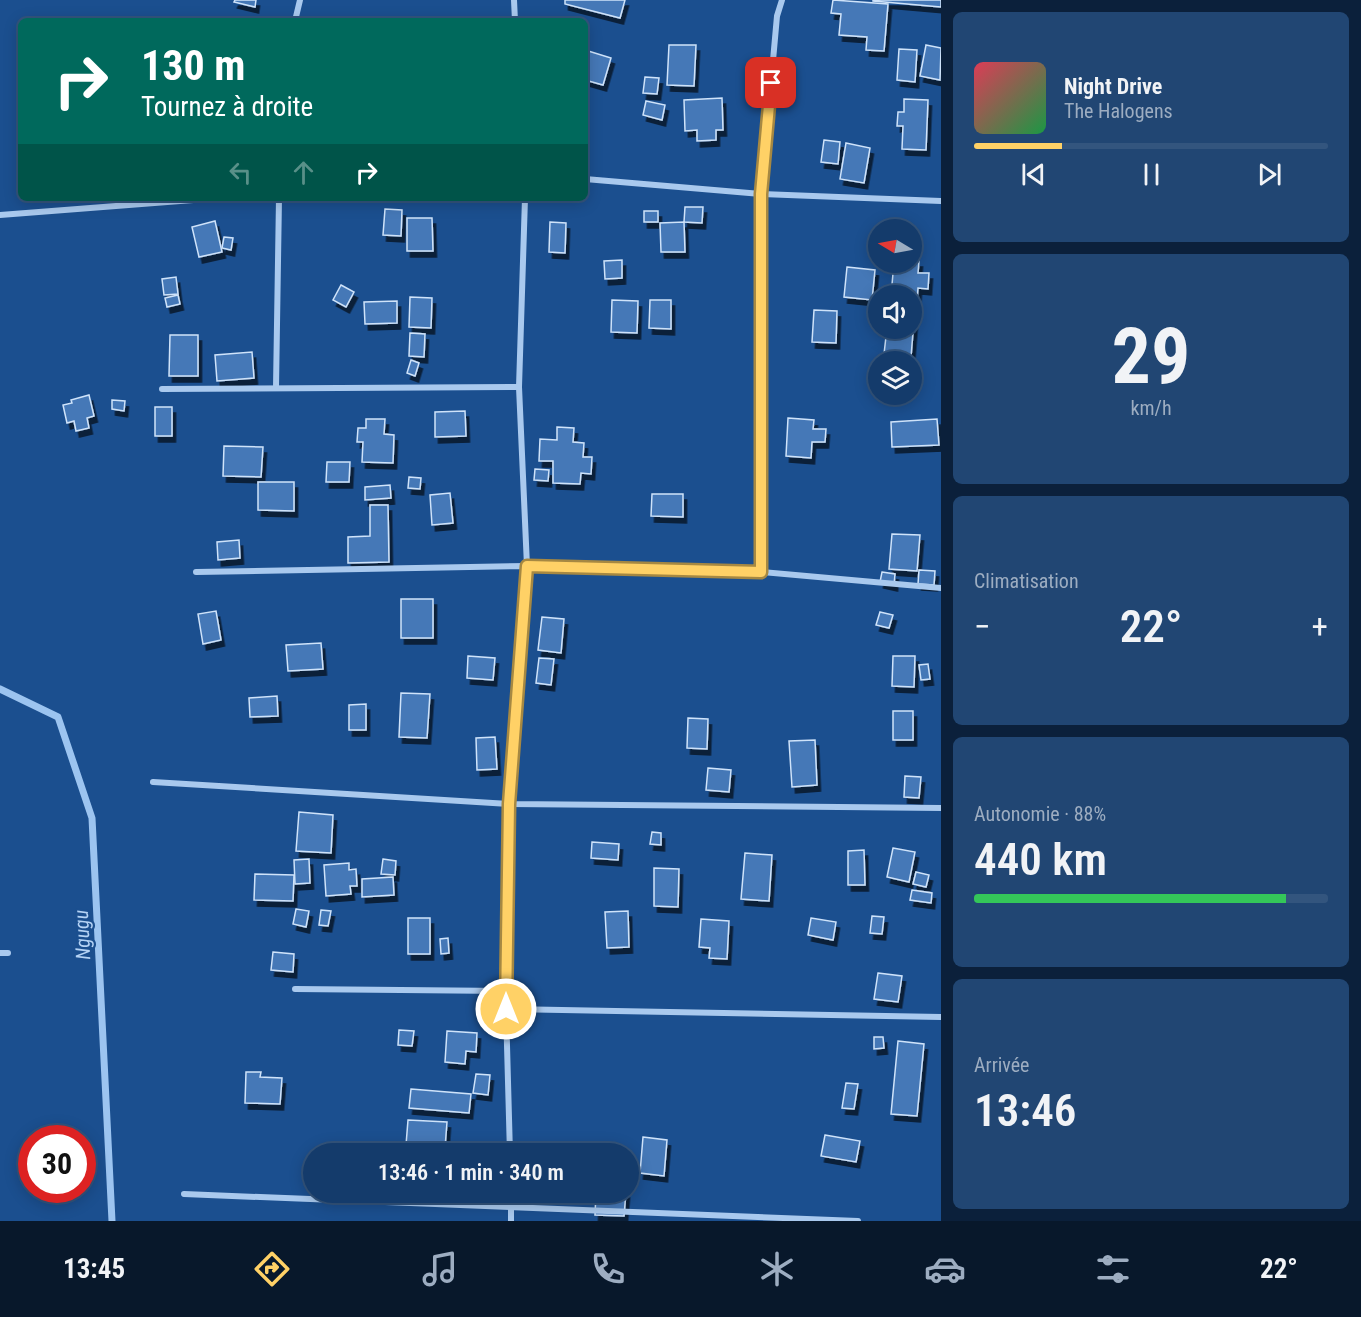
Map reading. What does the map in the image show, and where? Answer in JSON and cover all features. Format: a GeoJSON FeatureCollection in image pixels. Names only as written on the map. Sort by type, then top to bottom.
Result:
{"type":"FeatureCollection","features":[{"type":"Feature","properties":{"kind":"street"},"geometry":{"type":"LineString","coordinates":[[296,18],[300,0]]}},
{"type":"Feature","properties":{"kind":"street"},"geometry":{"type":"LineString","coordinates":[[514,0],[515,18]]}},
{"type":"Feature","properties":{"kind":"street"},"geometry":{"type":"LineString","coordinates":[[761,572],[761,194],[777,16],[782,0]]}},
{"type":"Feature","properties":{"kind":"street"},"geometry":{"type":"LineString","coordinates":[[588,179],[761,194],[941,201]]}},
{"type":"Feature","properties":{"kind":"street"},"geometry":{"type":"LineString","coordinates":[[0,215],[180,201]]}},
{"type":"Feature","properties":{"kind":"street"},"geometry":{"type":"LineString","coordinates":[[276,388],[279,201]]}},
{"type":"Feature","properties":{"kind":"street"},"geometry":{"type":"LineString","coordinates":[[510,1143],[506,1009],[509,804],[527,566],[519,387],[525,201]]}},
{"type":"Feature","properties":{"kind":"street"},"geometry":{"type":"LineString","coordinates":[[162,389],[519,387]]}},
{"type":"Feature","properties":{"kind":"street"},"geometry":{"type":"LineString","coordinates":[[196,572],[527,566],[761,572],[941,588]]}},
{"type":"Feature","properties":{"kind":"street"},"geometry":{"type":"LineString","coordinates":[[153,782],[509,804],[941,808]]}},
{"type":"Feature","properties":{"kind":"street"},"geometry":{"type":"LineString","coordinates":[[0,953],[8,953]]}},
{"type":"Feature","properties":{"kind":"street"},"geometry":{"type":"LineString","coordinates":[[295,989],[506,991]]}},
{"type":"Feature","properties":{"kind":"street"},"geometry":{"type":"LineString","coordinates":[[506,1009],[941,1017]]}},
{"type":"Feature","properties":{"kind":"street"},"geometry":{"type":"LineString","coordinates":[[184,1194],[858,1221]]}},
{"type":"Feature","properties":{"kind":"street"},"geometry":{"type":"LineString","coordinates":[[511,1221],[512,1203]]}},
{"type":"Feature","properties":{"kind":"building"},"geometry":{"type":"Polygon","coordinates":[[[235,0],[256,0],[255,7],[234,2],[235,0]]]}},
{"type":"Feature","properties":{"kind":"building"},"geometry":{"type":"Polygon","coordinates":[[[565,0],[625,0],[620,18],[565,4],[565,0]]]}},
{"type":"Feature","properties":{"kind":"building"},"geometry":{"type":"Polygon","coordinates":[[[833,0],[888,4],[884,51],[866,50],[867,37],[839,35],[841,14],[831,13],[833,0]]]}},
{"type":"Feature","properties":{"kind":"building"},"geometry":{"type":"Polygon","coordinates":[[[873,0],[941,0],[941,7],[873,1],[873,0]]]}},
{"type":"Feature","properties":{"kind":"building"},"geometry":{"type":"Polygon","coordinates":[[[669,45],[696,45],[694,86],[667,85],[669,45]]]}},
{"type":"Feature","properties":{"kind":"building"},"geometry":{"type":"Polygon","coordinates":[[[926,45],[941,48],[940,80],[920,76],[926,45]]]}},
{"type":"Feature","properties":{"kind":"building"},"geometry":{"type":"Polygon","coordinates":[[[899,49],[917,50],[915,82],[897,80],[899,49]]]}},
{"type":"Feature","properties":{"kind":"building"},"geometry":{"type":"Polygon","coordinates":[[[588,51],[611,58],[603,85],[588,81],[588,51]]]}},
{"type":"Feature","properties":{"kind":"building"},"geometry":{"type":"Polygon","coordinates":[[[645,77],[659,78],[657,94],[643,93],[645,77]]]}},
{"type":"Feature","properties":{"kind":"building"},"geometry":{"type":"Polygon","coordinates":[[[722,98],[723,130],[716,130],[716,140],[697,141],[697,130],[685,131],[684,100],[722,98]]]}},
{"type":"Feature","properties":{"kind":"building"},"geometry":{"type":"Polygon","coordinates":[[[904,99],[928,100],[926,150],[902,149],[903,126],[897,126],[898,112],[904,112],[904,99]]]}},
{"type":"Feature","properties":{"kind":"building"},"geometry":{"type":"Polygon","coordinates":[[[646,101],[665,105],[662,120],[643,115],[646,101]]]}},
{"type":"Feature","properties":{"kind":"building"},"geometry":{"type":"Polygon","coordinates":[[[824,140],[840,142],[838,164],[821,162],[824,140]]]}},
{"type":"Feature","properties":{"kind":"building"},"geometry":{"type":"Polygon","coordinates":[[[846,143],[870,148],[864,183],[840,179],[846,143]]]}},
{"type":"Feature","properties":{"kind":"building"},"geometry":{"type":"Polygon","coordinates":[[[685,207],[703,207],[702,223],[684,222],[685,207]]]}},
{"type":"Feature","properties":{"kind":"building"},"geometry":{"type":"Polygon","coordinates":[[[385,209],[402,210],[401,236],[383,235],[385,209]]]}},
{"type":"Feature","properties":{"kind":"building"},"geometry":{"type":"Polygon","coordinates":[[[644,211],[658,211],[658,222],[644,222],[644,211]]]}},
{"type":"Feature","properties":{"kind":"building"},"geometry":{"type":"Polygon","coordinates":[[[407,218],[432,218],[433,251],[407,251],[407,218]]]}},
{"type":"Feature","properties":{"kind":"building"},"geometry":{"type":"Polygon","coordinates":[[[215,221],[222,252],[199,257],[192,227],[215,221]]]}},
{"type":"Feature","properties":{"kind":"building"},"geometry":{"type":"Polygon","coordinates":[[[550,222],[566,223],[565,253],[549,252],[550,222]]]}},
{"type":"Feature","properties":{"kind":"building"},"geometry":{"type":"Polygon","coordinates":[[[684,222],[685,252],[661,252],[660,223],[684,222]]]}},
{"type":"Feature","properties":{"kind":"building"},"geometry":{"type":"Polygon","coordinates":[[[224,237],[233,238],[231,250],[222,248],[224,237]]]}},
{"type":"Feature","properties":{"kind":"building"},"geometry":{"type":"Polygon","coordinates":[[[622,260],[622,278],[605,279],[604,261],[622,260]]]}},
{"type":"Feature","properties":{"kind":"building"},"geometry":{"type":"Polygon","coordinates":[[[847,267],[868,269],[868,273],[875,273],[874,285],[868,285],[868,300],[844,297],[847,267]]]}},
{"type":"Feature","properties":{"kind":"building"},"geometry":{"type":"Polygon","coordinates":[[[893,273],[929,273],[928,289],[922,288],[922,285],[892,285],[893,273]]]}},
{"type":"Feature","properties":{"kind":"building"},"geometry":{"type":"Polygon","coordinates":[[[176,277],[178,294],[164,295],[162,279],[176,277]]]}},
{"type":"Feature","properties":{"kind":"building"},"geometry":{"type":"Polygon","coordinates":[[[341,285],[354,292],[346,307],[333,300],[341,285]]]}},
{"type":"Feature","properties":{"kind":"building"},"geometry":{"type":"Polygon","coordinates":[[[178,295],[180,304],[167,307],[165,298],[178,295]]]}},
{"type":"Feature","properties":{"kind":"building"},"geometry":{"type":"Polygon","coordinates":[[[410,297],[432,298],[431,328],[409,327],[410,297]]]}},
{"type":"Feature","properties":{"kind":"building"},"geometry":{"type":"Polygon","coordinates":[[[612,300],[638,301],[637,333],[611,332],[612,300]]]}},
{"type":"Feature","properties":{"kind":"building"},"geometry":{"type":"Polygon","coordinates":[[[650,300],[671,300],[671,329],[649,328],[650,300]]]}},
{"type":"Feature","properties":{"kind":"building"},"geometry":{"type":"Polygon","coordinates":[[[397,301],[397,323],[365,324],[364,302],[397,301]]]}},
{"type":"Feature","properties":{"kind":"building"},"geometry":{"type":"Polygon","coordinates":[[[814,310],[837,311],[836,343],[812,342],[814,310]]]}},
{"type":"Feature","properties":{"kind":"building"},"geometry":{"type":"Polygon","coordinates":[[[410,333],[425,334],[424,357],[409,356],[410,333]]]}},
{"type":"Feature","properties":{"kind":"building"},"geometry":{"type":"Polygon","coordinates":[[[170,335],[198,335],[198,376],[169,376],[170,335]]]}},
{"type":"Feature","properties":{"kind":"building"},"geometry":{"type":"Polygon","coordinates":[[[886,339],[912,339],[911,351],[884,351],[886,339]]]}},
{"type":"Feature","properties":{"kind":"building"},"geometry":{"type":"Polygon","coordinates":[[[252,352],[254,378],[217,381],[215,355],[252,352]]]}},
{"type":"Feature","properties":{"kind":"building"},"geometry":{"type":"Polygon","coordinates":[[[411,360],[419,363],[415,376],[407,373],[411,360]]]}},
{"type":"Feature","properties":{"kind":"building"},"geometry":{"type":"Polygon","coordinates":[[[89,395],[94,416],[87,418],[89,428],[76,431],[74,421],[67,423],[63,405],[89,395]]]}},
{"type":"Feature","properties":{"kind":"building"},"geometry":{"type":"Polygon","coordinates":[[[112,400],[125,401],[124,411],[112,409],[112,400]]]}},
{"type":"Feature","properties":{"kind":"building"},"geometry":{"type":"Polygon","coordinates":[[[155,407],[172,407],[172,436],[155,436],[155,407]]]}},
{"type":"Feature","properties":{"kind":"building"},"geometry":{"type":"Polygon","coordinates":[[[465,411],[466,436],[435,437],[435,412],[465,411]]]}},
{"type":"Feature","properties":{"kind":"building"},"geometry":{"type":"Polygon","coordinates":[[[788,418],[814,420],[813,429],[826,429],[825,442],[812,442],[811,458],[786,456],[788,418]]]}},
{"type":"Feature","properties":{"kind":"building"},"geometry":{"type":"Polygon","coordinates":[[[366,419],[385,419],[384,434],[394,435],[393,463],[362,462],[363,442],[357,442],[358,428],[366,428],[366,419]]]}},
{"type":"Feature","properties":{"kind":"building"},"geometry":{"type":"Polygon","coordinates":[[[937,419],[939,445],[892,447],[891,422],[937,419]]]}},
{"type":"Feature","properties":{"kind":"building"},"geometry":{"type":"Polygon","coordinates":[[[557,427],[574,428],[573,442],[584,443],[583,457],[592,457],[591,474],[581,473],[580,484],[553,483],[553,461],[539,461],[540,439],[557,440],[557,427]]]}},
{"type":"Feature","properties":{"kind":"building"},"geometry":{"type":"Polygon","coordinates":[[[224,446],[263,447],[261,477],[223,476],[224,446]]]}},
{"type":"Feature","properties":{"kind":"building"},"geometry":{"type":"Polygon","coordinates":[[[327,462],[350,462],[349,482],[326,482],[327,462]]]}},
{"type":"Feature","properties":{"kind":"building"},"geometry":{"type":"Polygon","coordinates":[[[535,469],[549,470],[548,481],[534,480],[535,469]]]}},
{"type":"Feature","properties":{"kind":"building"},"geometry":{"type":"Polygon","coordinates":[[[409,477],[421,478],[420,489],[408,488],[409,477]]]}},
{"type":"Feature","properties":{"kind":"building"},"geometry":{"type":"Polygon","coordinates":[[[258,482],[294,482],[294,511],[258,510],[258,482]]]}},
{"type":"Feature","properties":{"kind":"building"},"geometry":{"type":"Polygon","coordinates":[[[390,485],[391,498],[365,500],[365,487],[390,485]]]}},
{"type":"Feature","properties":{"kind":"building"},"geometry":{"type":"Polygon","coordinates":[[[450,493],[453,523],[432,525],[430,495],[450,493]]]}},
{"type":"Feature","properties":{"kind":"building"},"geometry":{"type":"Polygon","coordinates":[[[652,494],[683,494],[683,517],[651,516],[652,494]]]}},
{"type":"Feature","properties":{"kind":"building"},"geometry":{"type":"Polygon","coordinates":[[[370,505],[388,505],[389,562],[348,563],[348,537],[370,536],[370,505]]]}},
{"type":"Feature","properties":{"kind":"building"},"geometry":{"type":"Polygon","coordinates":[[[892,534],[920,535],[917,571],[889,569],[892,534]]]}},
{"type":"Feature","properties":{"kind":"building"},"geometry":{"type":"Polygon","coordinates":[[[239,540],[240,558],[218,560],[217,542],[239,540]]]}},
{"type":"Feature","properties":{"kind":"building"},"geometry":{"type":"Polygon","coordinates":[[[919,570],[935,571],[934,585],[918,584],[919,570]]]}},
{"type":"Feature","properties":{"kind":"building"},"geometry":{"type":"Polygon","coordinates":[[[882,572],[895,574],[894,585],[880,582],[882,572]]]}},
{"type":"Feature","properties":{"kind":"building"},"geometry":{"type":"Polygon","coordinates":[[[401,599],[433,599],[433,638],[401,638],[401,599]]]}},
{"type":"Feature","properties":{"kind":"building"},"geometry":{"type":"Polygon","coordinates":[[[216,611],[221,640],[203,644],[198,614],[216,611]]]}},
{"type":"Feature","properties":{"kind":"building"},"geometry":{"type":"Polygon","coordinates":[[[880,612],[893,615],[889,628],[876,625],[880,612]]]}},
{"type":"Feature","properties":{"kind":"building"},"geometry":{"type":"Polygon","coordinates":[[[542,617],[564,619],[561,653],[538,650],[542,617]]]}},
{"type":"Feature","properties":{"kind":"building"},"geometry":{"type":"Polygon","coordinates":[[[321,643],[323,669],[288,671],[286,645],[321,643]]]}},
{"type":"Feature","properties":{"kind":"building"},"geometry":{"type":"Polygon","coordinates":[[[468,656],[495,658],[493,680],[467,678],[468,656]]]}},
{"type":"Feature","properties":{"kind":"building"},"geometry":{"type":"Polygon","coordinates":[[[893,656],[915,656],[914,687],[892,686],[893,656]]]}},
{"type":"Feature","properties":{"kind":"building"},"geometry":{"type":"Polygon","coordinates":[[[539,658],[554,659],[551,685],[536,683],[539,658]]]}},
{"type":"Feature","properties":{"kind":"building"},"geometry":{"type":"Polygon","coordinates":[[[928,664],[930,679],[921,680],[919,665],[928,664]]]}},
{"type":"Feature","properties":{"kind":"building"},"geometry":{"type":"Polygon","coordinates":[[[401,693],[430,694],[427,738],[399,737],[401,693]]]}},
{"type":"Feature","properties":{"kind":"building"},"geometry":{"type":"Polygon","coordinates":[[[277,696],[278,716],[250,717],[249,698],[277,696]]]}},
{"type":"Feature","properties":{"kind":"building"},"geometry":{"type":"Polygon","coordinates":[[[366,704],[366,730],[349,730],[349,705],[366,704]]]}},
{"type":"Feature","properties":{"kind":"building"},"geometry":{"type":"Polygon","coordinates":[[[893,711],[913,711],[913,740],[893,740],[893,711]]]}},
{"type":"Feature","properties":{"kind":"building"},"geometry":{"type":"Polygon","coordinates":[[[688,718],[708,719],[707,749],[687,748],[688,718]]]}},
{"type":"Feature","properties":{"kind":"building"},"geometry":{"type":"Polygon","coordinates":[[[495,737],[497,769],[477,770],[476,738],[495,737]]]}},
{"type":"Feature","properties":{"kind":"building"},"geometry":{"type":"Polygon","coordinates":[[[815,740],[817,785],[792,787],[789,741],[815,740]]]}},
{"type":"Feature","properties":{"kind":"building"},"geometry":{"type":"Polygon","coordinates":[[[708,768],[731,770],[729,792],[706,790],[708,768]]]}},
{"type":"Feature","properties":{"kind":"building"},"geometry":{"type":"Polygon","coordinates":[[[905,776],[921,777],[919,798],[904,797],[905,776]]]}},
{"type":"Feature","properties":{"kind":"building"},"geometry":{"type":"Polygon","coordinates":[[[299,812],[333,815],[331,853],[296,851],[299,812]]]}},
{"type":"Feature","properties":{"kind":"building"},"geometry":{"type":"Polygon","coordinates":[[[652,832],[661,833],[661,845],[650,844],[652,832]]]}},
{"type":"Feature","properties":{"kind":"building"},"geometry":{"type":"Polygon","coordinates":[[[592,842],[619,844],[618,860],[591,858],[592,842]]]}},
{"type":"Feature","properties":{"kind":"building"},"geometry":{"type":"Polygon","coordinates":[[[893,848],[915,852],[909,882],[887,877],[893,848]]]}},
{"type":"Feature","properties":{"kind":"building"},"geometry":{"type":"Polygon","coordinates":[[[864,850],[865,885],[848,885],[848,851],[864,850]]]}},
{"type":"Feature","properties":{"kind":"building"},"geometry":{"type":"Polygon","coordinates":[[[745,853],[772,855],[769,901],[741,899],[745,853]]]}},
{"type":"Feature","properties":{"kind":"building"},"geometry":{"type":"Polygon","coordinates":[[[309,859],[310,883],[295,884],[294,860],[309,859]]]}},
{"type":"Feature","properties":{"kind":"building"},"geometry":{"type":"Polygon","coordinates":[[[383,859],[396,861],[395,875],[381,874],[383,859]]]}},
{"type":"Feature","properties":{"kind":"building"},"geometry":{"type":"Polygon","coordinates":[[[349,863],[349,870],[356,869],[357,886],[350,886],[351,894],[326,896],[324,865],[349,863]]]}},
{"type":"Feature","properties":{"kind":"building"},"geometry":{"type":"Polygon","coordinates":[[[654,868],[679,869],[678,907],[654,906],[654,868]]]}},
{"type":"Feature","properties":{"kind":"building"},"geometry":{"type":"Polygon","coordinates":[[[916,872],[929,875],[926,887],[913,884],[916,872]]]}},
{"type":"Feature","properties":{"kind":"building"},"geometry":{"type":"Polygon","coordinates":[[[255,874],[294,875],[293,901],[254,900],[255,874]]]}},
{"type":"Feature","properties":{"kind":"building"},"geometry":{"type":"Polygon","coordinates":[[[393,877],[394,895],[362,897],[362,879],[393,877]]]}},
{"type":"Feature","properties":{"kind":"building"},"geometry":{"type":"Polygon","coordinates":[[[912,890],[932,893],[931,903],[910,900],[912,890]]]}},
{"type":"Feature","properties":{"kind":"building"},"geometry":{"type":"Polygon","coordinates":[[[296,909],[309,911],[306,927],[293,924],[296,909]]]}},
{"type":"Feature","properties":{"kind":"building"},"geometry":{"type":"Polygon","coordinates":[[[321,910],[331,911],[328,926],[319,925],[321,910]]]}},
{"type":"Feature","properties":{"kind":"building"},"geometry":{"type":"Polygon","coordinates":[[[628,911],[629,947],[607,948],[605,912],[628,911]]]}},
{"type":"Feature","properties":{"kind":"building"},"geometry":{"type":"Polygon","coordinates":[[[872,916],[884,917],[882,934],[870,933],[872,916]]]}},
{"type":"Feature","properties":{"kind":"building"},"geometry":{"type":"Polygon","coordinates":[[[408,918],[430,918],[430,954],[408,954],[408,918]]]}},
{"type":"Feature","properties":{"kind":"building"},"geometry":{"type":"Polygon","coordinates":[[[811,918],[836,922],[833,940],[808,935],[811,918]]]}},
{"type":"Feature","properties":{"kind":"building"},"geometry":{"type":"Polygon","coordinates":[[[701,919],[729,921],[727,959],[709,958],[710,948],[699,947],[701,919]]]}},
{"type":"Feature","properties":{"kind":"building"},"geometry":{"type":"Polygon","coordinates":[[[448,938],[449,953],[441,954],[440,939],[448,938]]]}},
{"type":"Feature","properties":{"kind":"building"},"geometry":{"type":"Polygon","coordinates":[[[273,952],[294,954],[293,972],[271,970],[273,952]]]}},
{"type":"Feature","properties":{"kind":"building"},"geometry":{"type":"Polygon","coordinates":[[[878,973],[902,976],[898,1002],[874,999],[878,973]]]}},
{"type":"Feature","properties":{"kind":"building"},"geometry":{"type":"Polygon","coordinates":[[[399,1030],[414,1031],[412,1046],[398,1045],[399,1030]]]}},
{"type":"Feature","properties":{"kind":"building"},"geometry":{"type":"Polygon","coordinates":[[[447,1031],[477,1033],[476,1052],[466,1051],[465,1064],[445,1062],[447,1031]]]}},
{"type":"Feature","properties":{"kind":"building"},"geometry":{"type":"Polygon","coordinates":[[[874,1037],[883,1037],[884,1048],[874,1049],[874,1037]]]}},
{"type":"Feature","properties":{"kind":"building"},"geometry":{"type":"Polygon","coordinates":[[[898,1041],[924,1044],[917,1116],[891,1114],[898,1041]]]}},
{"type":"Feature","properties":{"kind":"building"},"geometry":{"type":"Polygon","coordinates":[[[246,1072],[261,1072],[260,1077],[282,1078],[280,1104],[245,1103],[246,1072]]]}},
{"type":"Feature","properties":{"kind":"building"},"geometry":{"type":"Polygon","coordinates":[[[476,1074],[490,1075],[488,1095],[473,1093],[476,1074]]]}},
{"type":"Feature","properties":{"kind":"building"},"geometry":{"type":"Polygon","coordinates":[[[846,1083],[858,1084],[854,1109],[842,1108],[846,1083]]]}},
{"type":"Feature","properties":{"kind":"building"},"geometry":{"type":"Polygon","coordinates":[[[411,1089],[471,1094],[469,1113],[409,1108],[411,1089]]]}},
{"type":"Feature","properties":{"kind":"building"},"geometry":{"type":"Polygon","coordinates":[[[408,1120],[447,1122],[445,1143],[406,1143],[408,1120]]]}},
{"type":"Feature","properties":{"kind":"building"},"geometry":{"type":"Polygon","coordinates":[[[825,1135],[860,1141],[856,1162],[821,1156],[825,1135]]]}},
{"type":"Feature","properties":{"kind":"building"},"geometry":{"type":"Polygon","coordinates":[[[643,1137],[667,1140],[664,1176],[640,1173],[643,1137]]]}},
{"type":"Feature","properties":{"kind":"building"},"geometry":{"type":"Polygon","coordinates":[[[596,1203],[625,1203],[624,1216],[595,1215],[596,1203]]]}},
{"type":"Feature","properties":{"kind":"waterway","name":"Ngugu"},"geometry":{"type":"LineString","coordinates":[[0,689],[58,717],[92,818],[112,1221]]}},
{"type":"Feature","properties":{"kind":"route"},"geometry":{"type":"LineString","coordinates":[[506,1009],[509,804],[527,566],[761,572],[761,194],[771,83]]}}]}
